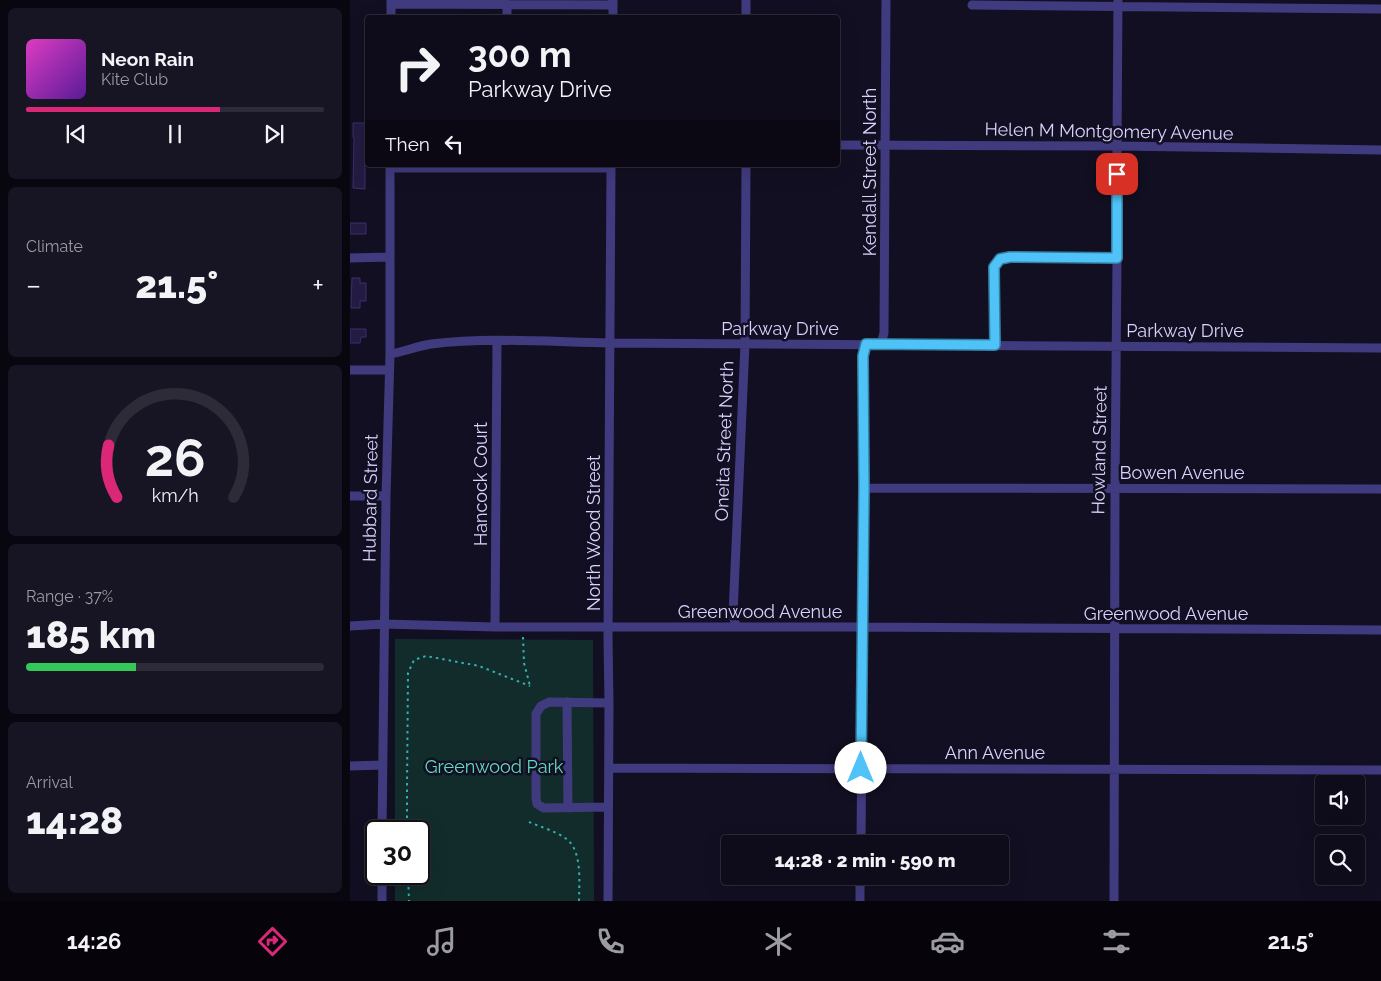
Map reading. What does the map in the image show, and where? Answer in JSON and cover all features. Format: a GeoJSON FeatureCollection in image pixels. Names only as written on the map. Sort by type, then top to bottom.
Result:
{"type":"FeatureCollection","features":[{"type":"Feature","properties":{"kind":"street"},"geometry":{"type":"LineString","coordinates":[[746,0],[746,15]]}},
{"type":"Feature","properties":{"kind":"street","name":"Kendall Street North"},"geometry":{"type":"LineString","coordinates":[[881,344],[884,333],[886,0]]}},
{"type":"Feature","properties":{"kind":"street"},"geometry":{"type":"LineString","coordinates":[[391,15],[391,2],[613,3]]}},
{"type":"Feature","properties":{"kind":"street"},"geometry":{"type":"LineString","coordinates":[[972,5],[1118,3],[1381,9]]}},
{"type":"Feature","properties":{"kind":"street","name":"Howland Street"},"geometry":{"type":"LineString","coordinates":[[1114,901],[1118,3]]}},
{"type":"Feature","properties":{"kind":"street"},"geometry":{"type":"LineString","coordinates":[[507,4],[507,15]]}},
{"type":"Feature","properties":{"kind":"street","name":"Helen M Montgomery Avenue"},"geometry":{"type":"LineString","coordinates":[[840,144],[1381,150]]}},
{"type":"Feature","properties":{"kind":"street"},"geometry":{"type":"LineString","coordinates":[[390,167],[505,167]]}},
{"type":"Feature","properties":{"kind":"street","name":"Hubbard Street"},"geometry":{"type":"LineString","coordinates":[[382,820],[386,496],[390,354],[390,167]]}},
{"type":"Feature","properties":{"kind":"street","name":"North Wood Street"},"geometry":{"type":"LineString","coordinates":[[608,901],[612,167]]}},
{"type":"Feature","properties":{"kind":"street","name":"Oneita Street North"},"geometry":{"type":"LineString","coordinates":[[736,627],[734,614],[744,344],[746,167]]}},
{"type":"Feature","properties":{"kind":"street"},"geometry":{"type":"LineString","coordinates":[[350,258],[390,257]]}},
{"type":"Feature","properties":{"kind":"street"},"geometry":{"type":"LineString","coordinates":[[995,345],[994,267],[1000,259],[1010,257],[1117,258]]}},
{"type":"Feature","properties":{"kind":"street","name":"Parkway Drive"},"geometry":{"type":"LineString","coordinates":[[390,354],[429,344],[497,341],[1381,348]]}},
{"type":"Feature","properties":{"kind":"street","name":"Hancock Court"},"geometry":{"type":"LineString","coordinates":[[495,627],[497,341]]}},
{"type":"Feature","properties":{"kind":"street"},"geometry":{"type":"LineString","coordinates":[[861,835],[864,488],[863,356],[866,344]]}},
{"type":"Feature","properties":{"kind":"street"},"geometry":{"type":"LineString","coordinates":[[350,370],[389,370]]}},
{"type":"Feature","properties":{"kind":"street","name":"Bowen Avenue"},"geometry":{"type":"LineString","coordinates":[[864,488],[1381,489]]}},
{"type":"Feature","properties":{"kind":"street"},"geometry":{"type":"LineString","coordinates":[[350,496],[386,496]]}},
{"type":"Feature","properties":{"kind":"street","name":"Greenwood Avenue"},"geometry":{"type":"LineString","coordinates":[[350,626],[384,624],[495,627],[1381,630]]}},
{"type":"Feature","properties":{"kind":"street"},"geometry":{"type":"LineString","coordinates":[[608,807],[544,808],[537,804],[536,714],[541,706],[549,702],[609,703]]}},
{"type":"Feature","properties":{"kind":"street"},"geometry":{"type":"LineString","coordinates":[[567,702],[568,808]]}},
{"type":"Feature","properties":{"kind":"street"},"geometry":{"type":"LineString","coordinates":[[350,766],[383,765]]}},
{"type":"Feature","properties":{"kind":"street","name":"Ann Avenue"},"geometry":{"type":"LineString","coordinates":[[609,768],[1381,770]]}},
{"type":"Feature","properties":{"kind":"street"},"geometry":{"type":"LineString","coordinates":[[382,885],[382,901]]}},
{"type":"Feature","properties":{"kind":"street"},"geometry":{"type":"LineString","coordinates":[[860,885],[860,901]]}},
{"type":"Feature","properties":{"kind":"path"},"geometry":{"type":"LineString","coordinates":[[408,820],[408,673],[414,660],[426,656],[479,666],[530,686],[524,663],[523,637]]}},
{"type":"Feature","properties":{"kind":"path"},"geometry":{"type":"LineString","coordinates":[[529,822],[567,839],[574,849],[580,871],[579,901]]}},
{"type":"Feature","properties":{"kind":"path"},"geometry":{"type":"LineString","coordinates":[[408,885],[409,901]]}},
{"type":"Feature","properties":{"kind":"green space","name":"Greenwood Park"},"geometry":{"type":"Polygon","coordinates":[[[395,639],[593,640],[594,901],[395,901],[395,885],[430,885],[430,820],[395,820],[395,639]]]}},
{"type":"Feature","properties":{"kind":"building"},"geometry":{"type":"Polygon","coordinates":[[[353,123],[365,123],[365,189],[353,188],[353,123]]]}},
{"type":"Feature","properties":{"kind":"building"},"geometry":{"type":"Polygon","coordinates":[[[350,223],[366,223],[366,234],[350,234],[350,223]]]}},
{"type":"Feature","properties":{"kind":"building"},"geometry":{"type":"Polygon","coordinates":[[[352,278],[360,278],[360,283],[366,283],[366,301],[360,301],[360,308],[351,308],[352,278]]]}},
{"type":"Feature","properties":{"kind":"building"},"geometry":{"type":"Polygon","coordinates":[[[350,329],[366,329],[366,337],[361,337],[360,343],[350,343],[350,329]]]}},
{"type":"Feature","properties":{"kind":"route"},"geometry":{"type":"LineString","coordinates":[[861,768],[864,488],[863,356],[866,344],[995,345],[994,267],[1000,259],[1010,257],[1117,258],[1117,174]]}}]}
